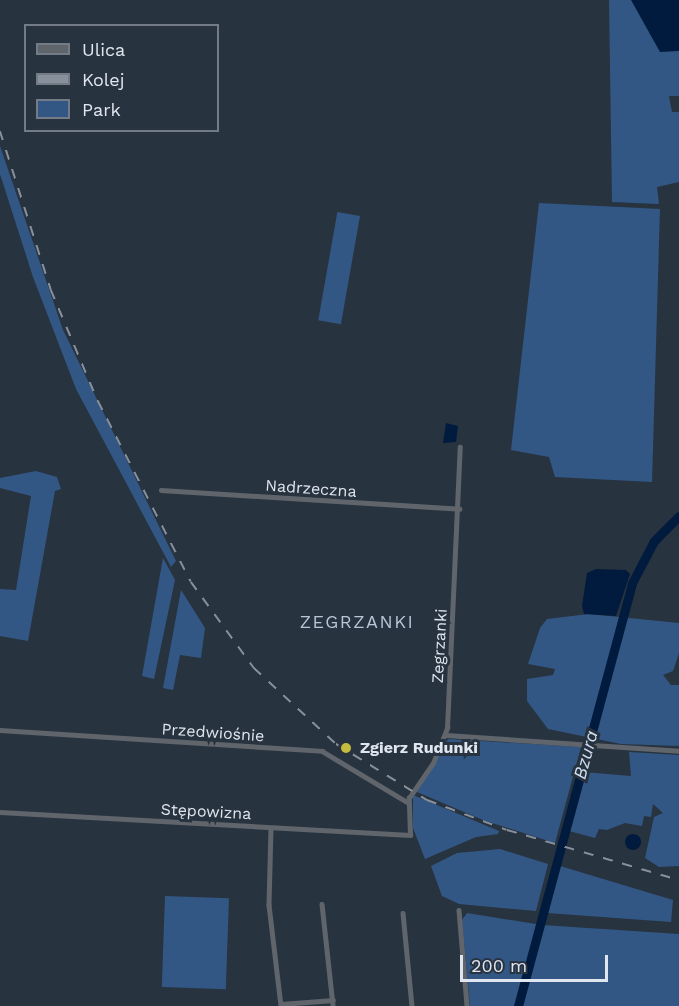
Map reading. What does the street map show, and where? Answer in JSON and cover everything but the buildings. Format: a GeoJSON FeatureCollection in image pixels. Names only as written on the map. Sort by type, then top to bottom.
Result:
{"type":"FeatureCollection","features":[{"type":"Feature","properties":{"kind":"street","name":"Zegrzanki"},"geometry":{"type":"LineString","coordinates":[[410,835],[409,803],[413,789],[433,763],[446,735],[459,509],[460,447]]}},
{"type":"Feature","properties":{"kind":"street","name":"Nadrzeczna"},"geometry":{"type":"LineString","coordinates":[[161,490],[459,509]]}},
{"type":"Feature","properties":{"kind":"street","name":"Przedwiośnie"},"geometry":{"type":"LineString","coordinates":[[0,730],[322,751],[409,803]]}},
{"type":"Feature","properties":{"kind":"street"},"geometry":{"type":"LineString","coordinates":[[446,735],[679,751]]}},
{"type":"Feature","properties":{"kind":"street","name":"Stępowizna"},"geometry":{"type":"LineString","coordinates":[[0,812],[410,835]]}},
{"type":"Feature","properties":{"kind":"street"},"geometry":{"type":"LineString","coordinates":[[271,828],[269,898],[281,1005],[333,1003],[322,904]]}},
{"type":"Feature","properties":{"kind":"street"},"geometry":{"type":"LineString","coordinates":[[459,910],[467,1006]]}},
{"type":"Feature","properties":{"kind":"street"},"geometry":{"type":"LineString","coordinates":[[403,913],[412,1006]]}},
{"type":"Feature","properties":{"kind":"green space"},"geometry":{"type":"Polygon","coordinates":[[[609,0],[644,0],[679,48],[679,96],[669,96],[672,112],[679,112],[679,182],[657,187],[659,204],[612,202],[609,0]]]}},
{"type":"Feature","properties":{"kind":"green space"},"geometry":{"type":"Polygon","coordinates":[[[0,146],[63,330],[176,561],[171,567],[76,389],[33,277],[0,174],[0,146]]]}},
{"type":"Feature","properties":{"kind":"green space"},"geometry":{"type":"Polygon","coordinates":[[[539,203],[660,209],[652,482],[555,477],[549,457],[511,450],[539,203]]]}},
{"type":"Feature","properties":{"kind":"green space"},"geometry":{"type":"Polygon","coordinates":[[[337,212],[360,216],[341,324],[318,320],[337,212]]]}},
{"type":"Feature","properties":{"kind":"green space"},"geometry":{"type":"Polygon","coordinates":[[[36,471],[57,477],[61,489],[55,491],[28,641],[0,636],[0,589],[16,590],[31,496],[0,488],[0,478],[36,471]]]}},
{"type":"Feature","properties":{"kind":"green space"},"geometry":{"type":"Polygon","coordinates":[[[163,558],[175,580],[154,679],[142,676],[163,558]]]}},
{"type":"Feature","properties":{"kind":"green space"},"geometry":{"type":"Polygon","coordinates":[[[181,590],[205,628],[201,658],[180,655],[173,690],[163,688],[181,590]]]}},
{"type":"Feature","properties":{"kind":"green space"},"geometry":{"type":"Polygon","coordinates":[[[589,614],[679,623],[679,653],[673,671],[663,675],[671,685],[679,685],[679,746],[621,744],[548,729],[527,701],[527,679],[553,675],[555,669],[528,664],[540,628],[547,619],[589,614]]]}},
{"type":"Feature","properties":{"kind":"green space"},"geometry":{"type":"Polygon","coordinates":[[[448,739],[581,747],[555,843],[483,820],[417,792],[448,739]]]}},
{"type":"Feature","properties":{"kind":"green space"},"geometry":{"type":"Polygon","coordinates":[[[629,752],[679,755],[679,866],[659,867],[645,858],[654,817],[663,813],[653,804],[651,817],[644,816],[642,826],[625,823],[607,830],[599,829],[595,838],[569,831],[583,772],[631,776],[629,752]]]}},
{"type":"Feature","properties":{"kind":"green space"},"geometry":{"type":"Polygon","coordinates":[[[413,795],[499,831],[498,834],[476,837],[425,859],[413,828],[413,795]]]}},
{"type":"Feature","properties":{"kind":"green space"},"geometry":{"type":"Polygon","coordinates":[[[500,849],[548,864],[536,911],[459,904],[442,896],[431,866],[457,853],[500,849]]]}},
{"type":"Feature","properties":{"kind":"green space"},"geometry":{"type":"Polygon","coordinates":[[[560,866],[673,900],[671,922],[547,913],[560,866]]]}},
{"type":"Feature","properties":{"kind":"green space"},"geometry":{"type":"Polygon","coordinates":[[[165,896],[229,898],[226,989],[162,987],[165,896]]]}},
{"type":"Feature","properties":{"kind":"green space"},"geometry":{"type":"Polygon","coordinates":[[[467,913],[542,925],[679,934],[679,1006],[470,1006],[462,920],[467,913]]]}},
{"type":"Feature","properties":{"kind":"shaded area"},"geometry":{"type":"Polygon","coordinates":[[[631,0],[679,0],[679,51],[660,52],[631,0]]]}},
{"type":"Feature","properties":{"kind":"shaded area"},"geometry":{"type":"Polygon","coordinates":[[[446,423],[458,426],[456,442],[443,443],[446,423]]]}},
{"type":"Feature","properties":{"kind":"shaded area"},"geometry":{"type":"Polygon","coordinates":[[[596,569],[626,570],[630,574],[616,616],[584,614],[582,606],[587,573],[596,569]]]}},
{"type":"Feature","properties":{"kind":"shaded area"},"geometry":{"type":"Polygon","coordinates":[[[633,834],[639,836],[641,842],[639,848],[633,850],[627,848],[625,842],[627,836],[633,834]]]}},
{"type":"Feature","properties":{"kind":"waterway","name":"Bzura"},"geometry":{"type":"LineString","coordinates":[[518,1006],[632,583],[654,541],[679,516]]}},
{"type":"Feature","properties":{"kind":"railway"},"geometry":{"type":"LineString","coordinates":[[0,131],[51,290],[98,401],[191,582],[254,668],[336,744],[427,800],[507,830],[679,880]]}},
{"type":"Feature","properties":{"kind":"place","name":"Zgierz Rudunki"},"geometry":{"type":"Point","coordinates":[346,748]}},
{"type":"Feature","properties":{"kind":"district","name":"ZEGRZANKI"},"geometry":{"type":"Point","coordinates":[357,622]}}]}
